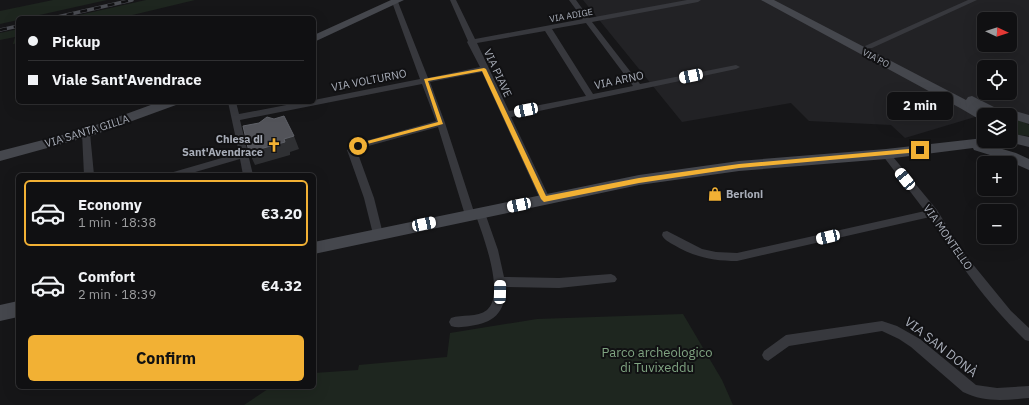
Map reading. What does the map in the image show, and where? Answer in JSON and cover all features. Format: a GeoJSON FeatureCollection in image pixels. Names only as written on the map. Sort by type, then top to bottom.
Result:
{"type":"FeatureCollection","features":[{"type":"Feature","properties":{"kind":"main road"},"geometry":{"type":"LineString","coordinates":[[316,38],[397,1]]}},
{"type":"Feature","properties":{"kind":"main road","name":"VIA PO"},"geometry":{"type":"LineString","coordinates":[[771,1],[869,46],[984,108]]}},
{"type":"Feature","properties":{"kind":"main road","name":"VIA PO"},"geometry":{"type":"LineString","coordinates":[[771,1],[965,105],[977,113]]}},
{"type":"Feature","properties":{"kind":"main road","name":"VIA SANTA GILLA"},"geometry":{"type":"LineString","coordinates":[[0,156],[86,133],[166,104]]}},
{"type":"Feature","properties":{"kind":"main road"},"geometry":{"type":"LineString","coordinates":[[1017,112],[1029,108]]}},
{"type":"Feature","properties":{"kind":"main road"},"geometry":{"type":"LineString","coordinates":[[1017,116],[1029,120]]}},
{"type":"Feature","properties":{"kind":"main road"},"geometry":{"type":"LineString","coordinates":[[966,144],[977,136]]}},
{"type":"Feature","properties":{"kind":"main road"},"geometry":{"type":"LineString","coordinates":[[316,248],[639,180],[739,166],[886,154],[977,143]]}},
{"type":"Feature","properties":{"kind":"main road"},"geometry":{"type":"LineString","coordinates":[[966,144],[997,151],[1029,165]]}},
{"type":"Feature","properties":{"kind":"main road"},"geometry":{"type":"LineString","coordinates":[[0,313],[16,309]]}},
{"type":"Feature","properties":{"kind":"street","name":"VIA PIAVE"},"geometry":{"type":"LineString","coordinates":[[453,0],[544,199]]}},
{"type":"Feature","properties":{"kind":"street"},"geometry":{"type":"LineString","coordinates":[[572,0],[638,87]]}},
{"type":"Feature","properties":{"kind":"street","name":"VIA ADIGE"},"geometry":{"type":"LineString","coordinates":[[471,42],[698,0]]}},
{"type":"Feature","properties":{"kind":"street"},"geometry":{"type":"LineString","coordinates":[[869,46],[974,0]]}},
{"type":"Feature","properties":{"kind":"street"},"geometry":{"type":"LineString","coordinates":[[397,1],[475,214],[494,255],[500,282],[497,304],[492,314],[481,318],[454,322]]}},
{"type":"Feature","properties":{"kind":"street"},"geometry":{"type":"LineString","coordinates":[[547,28],[591,97]]}},
{"type":"Feature","properties":{"kind":"street","name":"VIA ARNO"},"geometry":{"type":"LineString","coordinates":[[505,115],[736,67]]}},
{"type":"Feature","properties":{"kind":"street","name":"VIA VOLTURNO"},"geometry":{"type":"LineString","coordinates":[[316,102],[484,69]]}},
{"type":"Feature","properties":{"kind":"street"},"geometry":{"type":"LineString","coordinates":[[232,104],[248,173]]}},
{"type":"Feature","properties":{"kind":"street","name":"VIA VOLTURNO"},"geometry":{"type":"LineString","coordinates":[[235,118],[305,104]]}},
{"type":"Feature","properties":{"kind":"street"},"geometry":{"type":"LineString","coordinates":[[378,234],[369,198],[352,150],[358,146],[441,123]]}},
{"type":"Feature","properties":{"kind":"street"},"geometry":{"type":"LineString","coordinates":[[86,133],[89,173]]}},
{"type":"Feature","properties":{"kind":"street","name":"VIA MONTELLO"},"geometry":{"type":"LineString","coordinates":[[886,154],[933,213],[958,254],[1007,315],[1029,336]]}},
{"type":"Feature","properties":{"kind":"street"},"geometry":{"type":"LineString","coordinates":[[180,173],[243,155]]}},
{"type":"Feature","properties":{"kind":"street"},"geometry":{"type":"LineString","coordinates":[[667,235],[690,250],[712,257],[737,257],[933,213]]}},
{"type":"Feature","properties":{"kind":"street"},"geometry":{"type":"LineString","coordinates":[[500,282],[559,283],[611,279]]}},
{"type":"Feature","properties":{"kind":"street","name":"VIA SAN DONÀ"},"geometry":{"type":"LineString","coordinates":[[768,355],[786,341],[882,326],[892,328],[912,341],[968,388],[976,392],[999,394],[1029,392]]}},
{"type":"Feature","properties":{"kind":"shaded area"},"geometry":{"type":"Polygon","coordinates":[[[583,0],[1029,0],[1029,118],[1017,115],[1017,108],[977,108],[977,117],[905,138],[891,125],[809,121],[791,103],[682,122],[583,0]]]}},
{"type":"Feature","properties":{"kind":"green space"},"geometry":{"type":"Polygon","coordinates":[[[53,0],[107,0],[35,16],[16,16],[16,20],[0,24],[0,11],[53,0]]]}},
{"type":"Feature","properties":{"kind":"green space"},"geometry":{"type":"Polygon","coordinates":[[[146,0],[195,0],[128,16],[75,16],[146,0]]]}},
{"type":"Feature","properties":{"kind":"green space"},"geometry":{"type":"Polygon","coordinates":[[[16,29],[16,43],[13,44],[15,37],[0,40],[0,33],[16,29]]]}},
{"type":"Feature","properties":{"kind":"green space"},"geometry":{"type":"Polygon","coordinates":[[[1017,120],[1029,125],[1029,136],[1017,134],[1017,120]]]}},
{"type":"Feature","properties":{"kind":"green space","name":"Parco archeologico di Tuvixeddu"},"geometry":{"type":"Polygon","coordinates":[[[683,314],[722,380],[733,405],[244,405],[268,389],[316,389],[316,373],[358,370],[359,365],[447,357],[450,333],[537,319],[683,314]]]}},
{"type":"Feature","properties":{"kind":"building"},"geometry":{"type":"Polygon","coordinates":[[[284,116],[294,136],[284,139],[285,142],[249,152],[243,126],[259,123],[267,117],[274,119],[284,116]]]}},
{"type":"Feature","properties":{"kind":"railway"},"geometry":{"type":"LineString","coordinates":[[62,16],[132,0]]}},
{"type":"Feature","properties":{"kind":"railway"},"geometry":{"type":"LineString","coordinates":[[0,30],[16,26]]}},
{"type":"Feature","properties":{"kind":"place","name":"Chiesa di Sant'Avendrace"},"geometry":{"type":"Point","coordinates":[274,145]}},
{"type":"Feature","properties":{"kind":"place","name":"Berloni"},"geometry":{"type":"Point","coordinates":[715,194]}},
{"type":"Feature","properties":{"kind":"route"},"geometry":{"type":"LineString","coordinates":[[358,146],[441,123],[425,80],[484,69],[544,199],[639,180],[739,166],[920,150]]}}]}
